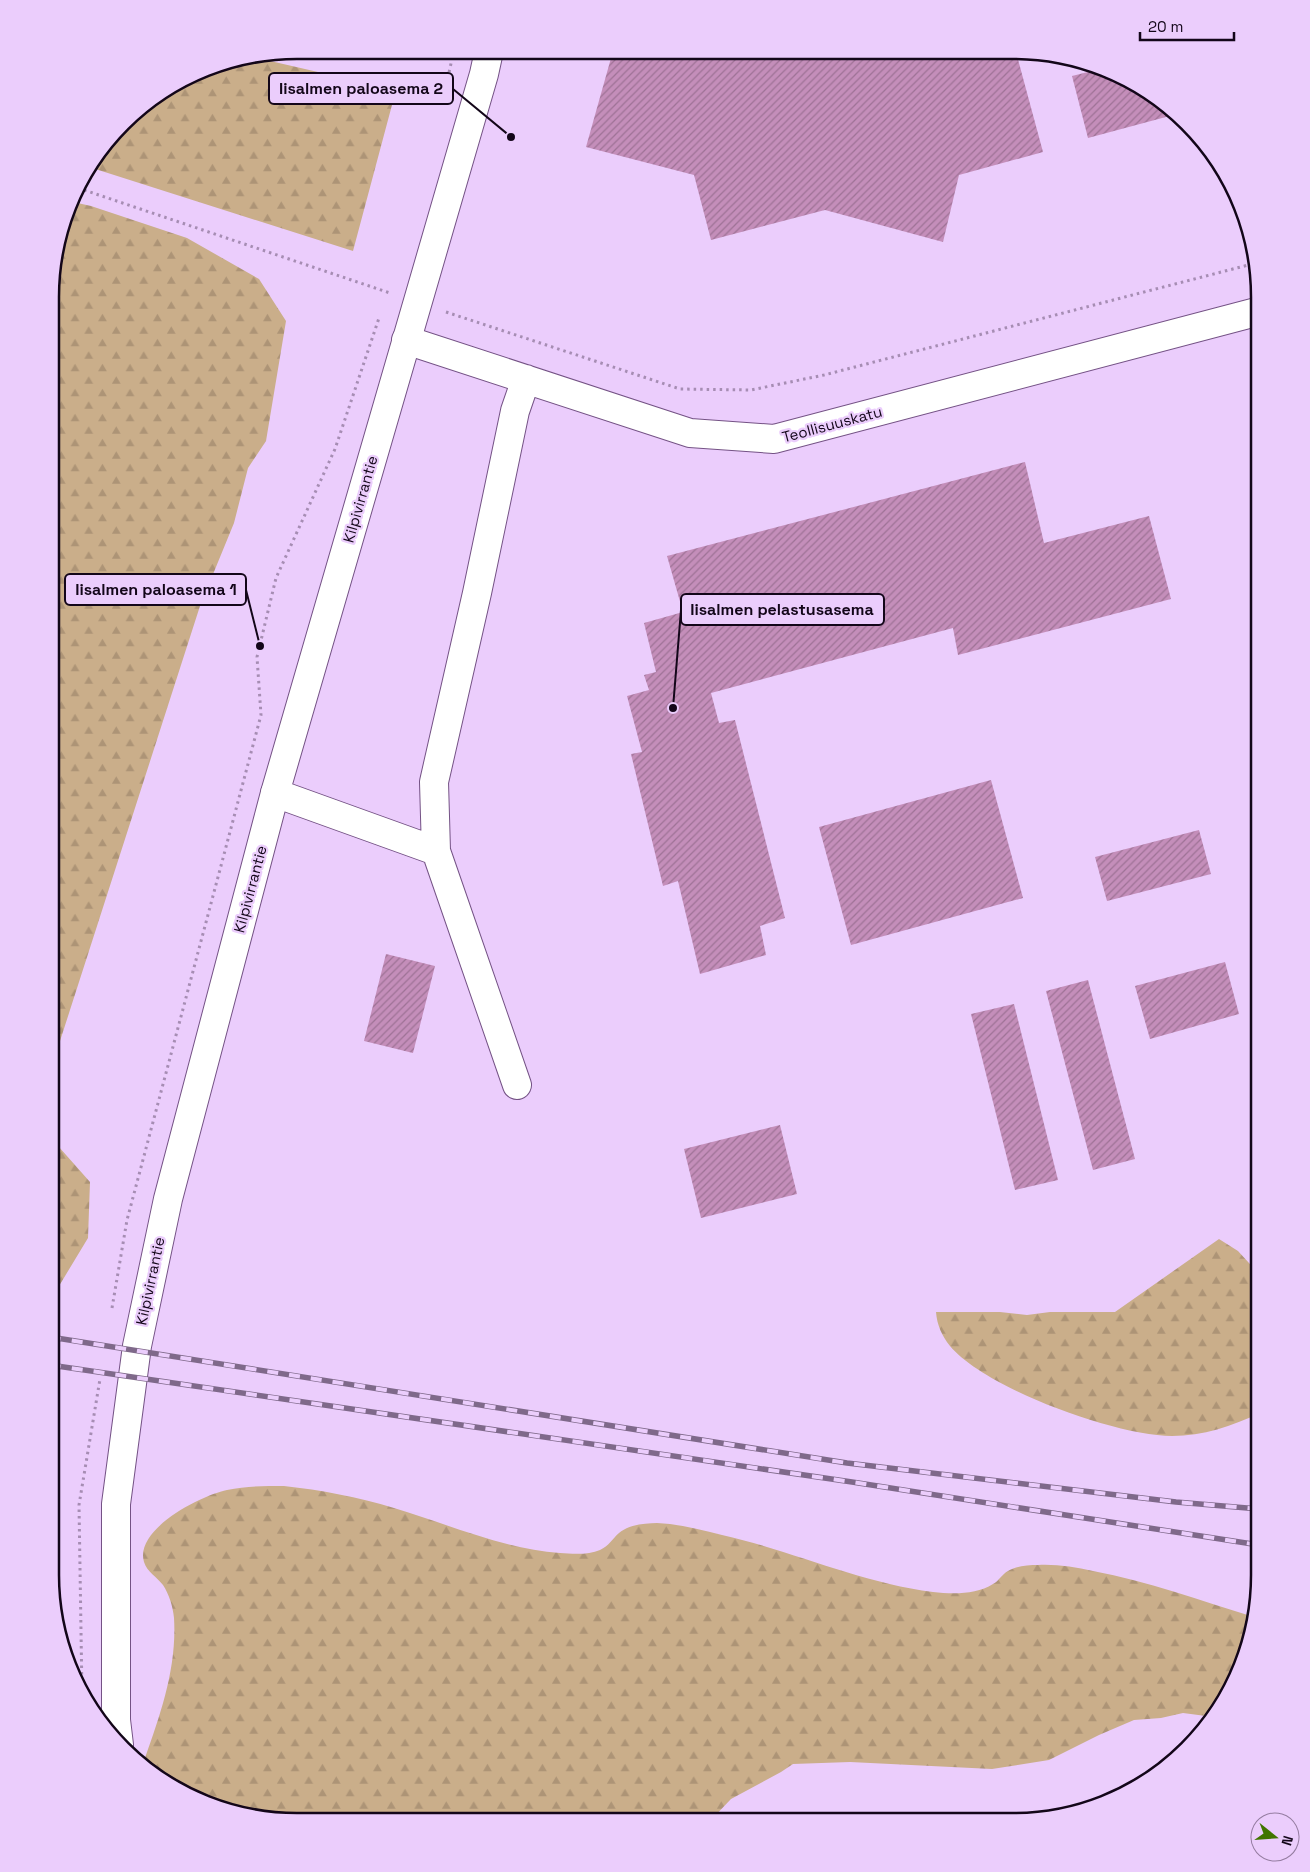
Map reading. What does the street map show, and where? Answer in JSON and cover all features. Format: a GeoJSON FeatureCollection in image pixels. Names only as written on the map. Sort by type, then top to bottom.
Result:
{"type":"FeatureCollection","features":[{"type":"Feature","properties":{"kind":"street","name":"Kilpivirrantie"},"geometry":{"type":"LineString","coordinates":[[118,1732],[116,1720],[116,1504],[137,1346],[168,1199],[275,793],[487,59]]}},
{"type":"Feature","properties":{"kind":"street","name":"Teollisuuskatu"},"geometry":{"type":"LineString","coordinates":[[406,340],[690,433],[774,439],[1251,313]]}},
{"type":"Feature","properties":{"kind":"street"},"geometry":{"type":"LineString","coordinates":[[517,1086],[436,851],[434,782],[515,411],[526,379]]}},
{"type":"Feature","properties":{"kind":"street"},"geometry":{"type":"LineString","coordinates":[[275,793],[436,851]]}},
{"type":"Feature","properties":{"kind":"path"},"geometry":{"type":"LineString","coordinates":[[84,190],[417,303],[680,389],[751,390],[824,375],[1249,265]]}},
{"type":"Feature","properties":{"kind":"green space"},"geometry":{"type":"Polygon","coordinates":[[[269,61],[396,90],[353,251],[96,169],[118,140],[140,118],[165,99],[206,77],[251,63],[269,61]]]}},
{"type":"Feature","properties":{"kind":"green space"},"geometry":{"type":"Polygon","coordinates":[[[78,203],[187,238],[259,279],[286,321],[266,441],[248,468],[234,523],[200,606],[59,1044],[59,282],[63,251],[78,203]]]}},
{"type":"Feature","properties":{"kind":"green space"},"geometry":{"type":"Polygon","coordinates":[[[59,1147],[90,1182],[88,1238],[59,1286],[59,1147]]]}},
{"type":"Feature","properties":{"kind":"green space"},"geometry":{"type":"Polygon","coordinates":[[[1219,1239],[1238,1251],[1251,1265],[1251,1417],[1217,1429],[1184,1436],[1148,1434],[1087,1419],[1022,1393],[992,1378],[968,1362],[950,1346],[942,1334],[936,1312],[1000,1312],[1027,1315],[1050,1312],[1115,1312],[1219,1239]]]}},
{"type":"Feature","properties":{"kind":"green space"},"geometry":{"type":"Polygon","coordinates":[[[256,1486],[284,1486],[367,1500],[476,1535],[539,1551],[570,1554],[596,1552],[627,1528],[647,1523],[657,1523],[690,1528],[775,1549],[853,1574],[906,1588],[933,1592],[972,1592],[986,1588],[1006,1572],[1015,1568],[1030,1565],[1059,1565],[1134,1580],[1248,1615],[1239,1651],[1233,1666],[1227,1680],[1205,1716],[1183,1713],[1161,1718],[1134,1720],[1049,1760],[992,1769],[850,1762],[793,1764],[731,1799],[718,1813],[282,1813],[266,1811],[221,1801],[192,1789],[165,1773],[145,1758],[167,1690],[173,1654],[174,1618],[167,1592],[145,1566],[144,1550],[149,1538],[159,1526],[187,1506],[216,1493],[256,1486]]]}},
{"type":"Feature","properties":{"kind":"building"},"geometry":{"type":"Polygon","coordinates":[[[611,59],[1018,59],[1043,152],[959,175],[943,242],[825,210],[711,240],[694,175],[586,147],[611,59]]]}},
{"type":"Feature","properties":{"kind":"building"},"geometry":{"type":"Polygon","coordinates":[[[1090,71],[1104,77],[1132,91],[1168,116],[1088,138],[1072,76],[1090,71]]]}},
{"type":"Feature","properties":{"kind":"building"},"geometry":{"type":"Polygon","coordinates":[[[1025,462],[1044,543],[1149,516],[1171,599],[958,655],[953,628],[711,693],[719,723],[735,720],[785,918],[760,926],[766,955],[700,974],[678,881],[663,886],[631,754],[642,752],[627,696],[649,690],[644,675],[656,672],[644,623],[683,612],[667,556],[1025,462]]]}},
{"type":"Feature","properties":{"kind":"building"},"geometry":{"type":"Polygon","coordinates":[[[991,780],[1023,898],[851,945],[819,827],[991,780]]]}},
{"type":"Feature","properties":{"kind":"building"},"geometry":{"type":"Polygon","coordinates":[[[1199,830],[1211,874],[1107,901],[1095,857],[1199,830]]]}},
{"type":"Feature","properties":{"kind":"building"},"geometry":{"type":"Polygon","coordinates":[[[386,954],[435,966],[413,1053],[364,1041],[386,954]]]}},
{"type":"Feature","properties":{"kind":"building"},"geometry":{"type":"Polygon","coordinates":[[[1225,962],[1239,1014],[1150,1039],[1135,986],[1225,962]]]}},
{"type":"Feature","properties":{"kind":"building"},"geometry":{"type":"Polygon","coordinates":[[[1088,980],[1135,1159],[1093,1170],[1046,991],[1088,980]]]}},
{"type":"Feature","properties":{"kind":"building"},"geometry":{"type":"Polygon","coordinates":[[[1014,1004],[1058,1180],[1015,1190],[971,1014],[1014,1004]]]}},
{"type":"Feature","properties":{"kind":"building"},"geometry":{"type":"Polygon","coordinates":[[[780,1125],[797,1194],[701,1218],[684,1149],[780,1125]]]}},
{"type":"Feature","properties":{"kind":"railway"},"geometry":{"type":"LineString","coordinates":[[59,1338],[847,1463],[1176,1502],[1251,1508]]}},
{"type":"Feature","properties":{"kind":"railway"},"geometry":{"type":"LineString","coordinates":[[59,1366],[852,1482],[1251,1544]]}},
{"type":"Feature","properties":{"kind":"place","name":"Iisalmen paloasema 2"},"geometry":{"type":"Point","coordinates":[511,137]}},
{"type":"Feature","properties":{"kind":"place","name":"Iisalmen paloasema 1"},"geometry":{"type":"Point","coordinates":[260,646]}},
{"type":"Feature","properties":{"kind":"place","name":"Iisalmen pelastusasema"},"geometry":{"type":"Point","coordinates":[673,708]}}]}
